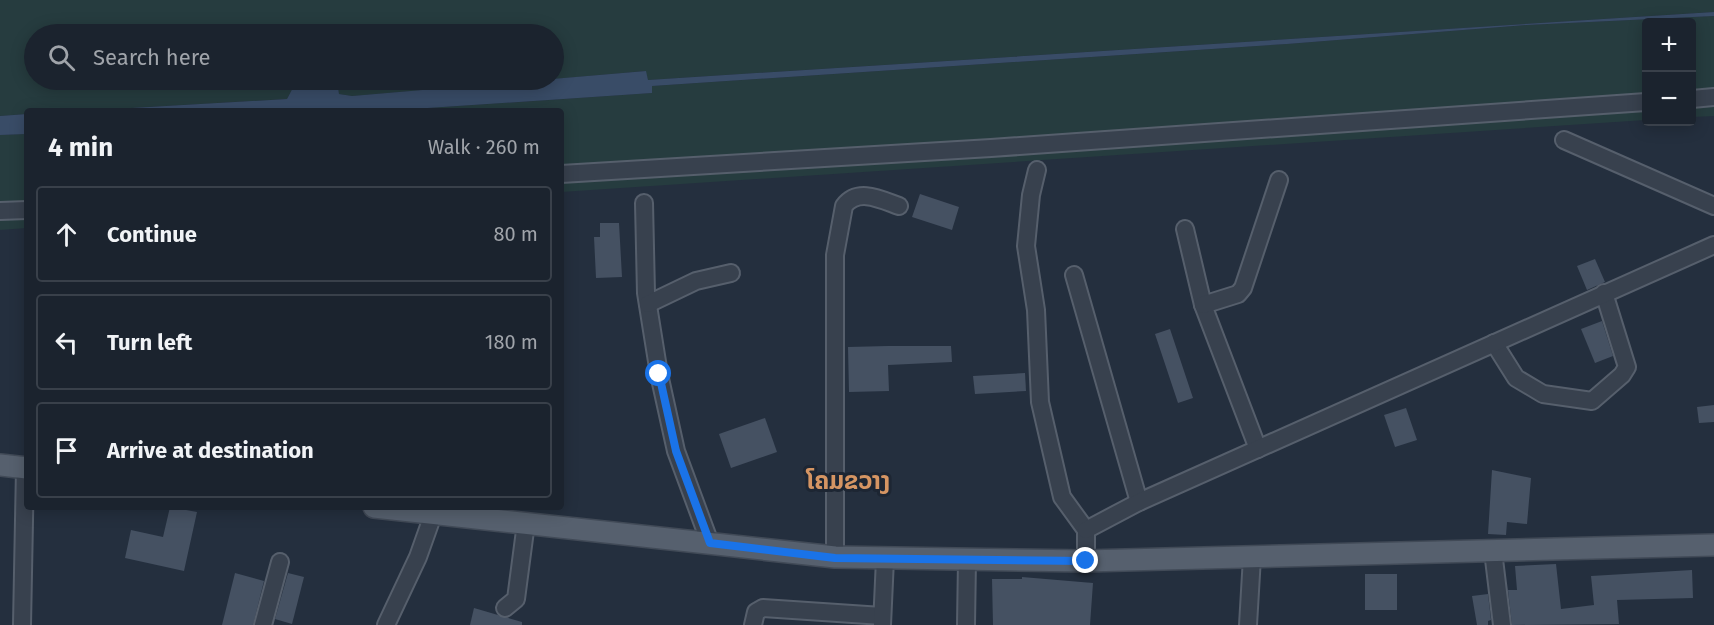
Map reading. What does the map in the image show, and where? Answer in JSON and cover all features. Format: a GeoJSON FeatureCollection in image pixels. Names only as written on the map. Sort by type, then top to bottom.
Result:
{"type":"FeatureCollection","features":[{"type":"Feature","properties":{"kind":"main road"},"geometry":{"type":"LineString","coordinates":[[0,465],[24,468]]}},
{"type":"Feature","properties":{"kind":"main road"},"geometry":{"type":"LineString","coordinates":[[410,510],[835,558],[1086,561],[1714,545]]}},
{"type":"Feature","properties":{"kind":"street"},"geometry":{"type":"LineString","coordinates":[[1696,99],[1714,97]]}},
{"type":"Feature","properties":{"kind":"street"},"geometry":{"type":"LineString","coordinates":[[564,174],[991,148],[1642,102]]}},
{"type":"Feature","properties":{"kind":"street"},"geometry":{"type":"LineString","coordinates":[[1564,140],[1714,206]]}},
{"type":"Feature","properties":{"kind":"street"},"geometry":{"type":"LineString","coordinates":[[1037,170],[1031,195],[1026,246],[1036,310],[1040,402],[1062,497],[1086,530],[1086,561]]}},
{"type":"Feature","properties":{"kind":"street"},"geometry":{"type":"LineString","coordinates":[[1203,305],[1238,294],[1243,288],[1279,180]]}},
{"type":"Feature","properties":{"kind":"street"},"geometry":{"type":"LineString","coordinates":[[835,558],[835,255],[844,206],[848,200],[866,195],[899,206]]}},
{"type":"Feature","properties":{"kind":"street"},"geometry":{"type":"LineString","coordinates":[[644,203],[648,304],[659,374],[676,451],[710,543]]}},
{"type":"Feature","properties":{"kind":"street"},"geometry":{"type":"LineString","coordinates":[[0,212],[24,210]]}},
{"type":"Feature","properties":{"kind":"street"},"geometry":{"type":"LineString","coordinates":[[1185,229],[1203,305],[1258,449]]}},
{"type":"Feature","properties":{"kind":"street"},"geometry":{"type":"LineString","coordinates":[[1086,530],[1139,502],[1604,292],[1714,245]]}},
{"type":"Feature","properties":{"kind":"street"},"geometry":{"type":"LineString","coordinates":[[648,304],[696,281],[731,273]]}},
{"type":"Feature","properties":{"kind":"street"},"geometry":{"type":"LineString","coordinates":[[1074,275],[1139,502]]}},
{"type":"Feature","properties":{"kind":"street"},"geometry":{"type":"LineString","coordinates":[[1494,343],[1516,378],[1544,394],[1593,401],[1622,375],[1627,367],[1604,292]]}},
{"type":"Feature","properties":{"kind":"street"},"geometry":{"type":"LineString","coordinates":[[22,625],[25,510]]}},
{"type":"Feature","properties":{"kind":"street"},"geometry":{"type":"LineString","coordinates":[[386,625],[418,557],[434,512]]}},
{"type":"Feature","properties":{"kind":"street"},"geometry":{"type":"LineString","coordinates":[[505,608],[516,599],[526,523]]}},
{"type":"Feature","properties":{"kind":"street"},"geometry":{"type":"LineString","coordinates":[[1493,551],[1502,625]]}},
{"type":"Feature","properties":{"kind":"street"},"geometry":{"type":"LineString","coordinates":[[1248,625],[1252,557]]}},
{"type":"Feature","properties":{"kind":"street"},"geometry":{"type":"LineString","coordinates":[[753,625],[756,612],[763,608],[882,620],[885,559]]}},
{"type":"Feature","properties":{"kind":"street"},"geometry":{"type":"LineString","coordinates":[[966,625],[967,560]]}},
{"type":"Feature","properties":{"kind":"street"},"geometry":{"type":"LineString","coordinates":[[263,625],[280,562]]}},
{"type":"Feature","properties":{"kind":"green space"},"geometry":{"type":"Polygon","coordinates":[[[0,0],[1714,0],[1714,12],[648,80],[645,71],[564,78],[564,24],[24,24],[24,90],[292,90],[287,99],[132,108],[24,108],[24,114],[0,116],[0,0]]]}},
{"type":"Feature","properties":{"kind":"green space"},"geometry":{"type":"Polygon","coordinates":[[[1714,16],[1714,116],[1696,117],[1696,18],[1672,18],[1714,16]]]}},
{"type":"Feature","properties":{"kind":"green space"},"geometry":{"type":"Polygon","coordinates":[[[1642,19],[1642,120],[564,192],[564,108],[428,108],[652,93],[652,86],[1287,44],[1527,25],[1642,19]]]}},
{"type":"Feature","properties":{"kind":"green space"},"geometry":{"type":"Polygon","coordinates":[[[338,90],[424,90],[352,96],[339,94],[338,90]]]}},
{"type":"Feature","properties":{"kind":"green space"},"geometry":{"type":"Polygon","coordinates":[[[24,134],[24,228],[0,230],[0,135],[24,134]]]}},
{"type":"Feature","properties":{"kind":"water"},"geometry":{"type":"Polygon","coordinates":[[[1714,12],[1714,16],[1527,25],[1287,44],[652,86],[652,93],[428,108],[132,108],[287,99],[292,90],[338,90],[339,94],[352,96],[423,90],[564,90],[564,78],[646,71],[648,80],[1714,12]]]}},
{"type":"Feature","properties":{"kind":"water"},"geometry":{"type":"Polygon","coordinates":[[[24,114],[24,134],[0,135],[0,116],[24,114]]]}},
{"type":"Feature","properties":{"kind":"building"},"geometry":{"type":"Polygon","coordinates":[[[920,194],[959,207],[952,230],[912,217],[920,194]]]}},
{"type":"Feature","properties":{"kind":"building"},"geometry":{"type":"Polygon","coordinates":[[[600,223],[619,223],[622,277],[596,278],[594,237],[600,237],[600,223]]]}},
{"type":"Feature","properties":{"kind":"building"},"geometry":{"type":"Polygon","coordinates":[[[1595,259],[1605,282],[1587,290],[1577,266],[1595,259]]]}},
{"type":"Feature","properties":{"kind":"building"},"geometry":{"type":"Polygon","coordinates":[[[1602,321],[1613,356],[1595,363],[1581,329],[1602,321]]]}},
{"type":"Feature","properties":{"kind":"building"},"geometry":{"type":"Polygon","coordinates":[[[1170,329],[1193,398],[1178,403],[1155,334],[1170,329]]]}},
{"type":"Feature","properties":{"kind":"building"},"geometry":{"type":"Polygon","coordinates":[[[951,346],[952,362],[888,365],[889,391],[849,392],[848,347],[951,346]]]}},
{"type":"Feature","properties":{"kind":"building"},"geometry":{"type":"Polygon","coordinates":[[[1025,373],[1026,391],[975,394],[973,376],[1025,373]]]}},
{"type":"Feature","properties":{"kind":"building"},"geometry":{"type":"Polygon","coordinates":[[[1714,405],[1714,422],[1699,423],[1697,407],[1714,405]]]}},
{"type":"Feature","properties":{"kind":"building"},"geometry":{"type":"Polygon","coordinates":[[[1406,408],[1417,440],[1395,447],[1384,415],[1406,408]]]}},
{"type":"Feature","properties":{"kind":"building"},"geometry":{"type":"Polygon","coordinates":[[[765,418],[777,452],[731,468],[719,434],[765,418]]]}},
{"type":"Feature","properties":{"kind":"building"},"geometry":{"type":"Polygon","coordinates":[[[1492,470],[1531,478],[1527,524],[1507,522],[1506,535],[1488,534],[1492,470]]]}},
{"type":"Feature","properties":{"kind":"building"},"geometry":{"type":"Polygon","coordinates":[[[169,510],[197,512],[184,571],[125,558],[131,530],[163,537],[169,510]]]}},
{"type":"Feature","properties":{"kind":"building"},"geometry":{"type":"Polygon","coordinates":[[[1556,564],[1561,609],[1594,605],[1591,576],[1692,570],[1693,598],[1617,600],[1619,624],[1512,625],[1508,590],[1517,590],[1515,566],[1556,564]]]}},
{"type":"Feature","properties":{"kind":"building"},"geometry":{"type":"Polygon","coordinates":[[[235,573],[264,581],[253,625],[222,625],[235,573]]]}},
{"type":"Feature","properties":{"kind":"building"},"geometry":{"type":"Polygon","coordinates":[[[288,573],[304,577],[292,624],[275,619],[288,573]]]}},
{"type":"Feature","properties":{"kind":"building"},"geometry":{"type":"Polygon","coordinates":[[[1365,574],[1397,574],[1397,610],[1365,610],[1365,574]]]}},
{"type":"Feature","properties":{"kind":"building"},"geometry":{"type":"Polygon","coordinates":[[[1022,577],[1093,583],[1090,625],[993,625],[992,579],[1022,579],[1022,577]]]}},
{"type":"Feature","properties":{"kind":"building"},"geometry":{"type":"Polygon","coordinates":[[[1488,594],[1491,620],[1488,621],[1488,625],[1477,625],[1472,596],[1488,594]]]}},
{"type":"Feature","properties":{"kind":"building"},"geometry":{"type":"Polygon","coordinates":[[[474,608],[522,622],[522,625],[470,625],[474,608]]]}},
{"type":"Feature","properties":{"kind":"district","name":"ໂຄມຂວາງ"},"geometry":{"type":"Point","coordinates":[848,481]}},
{"type":"Feature","properties":{"kind":"route"},"geometry":{"type":"LineString","coordinates":[[659,374],[676,451],[710,543],[835,558],[1086,561]]}}]}
